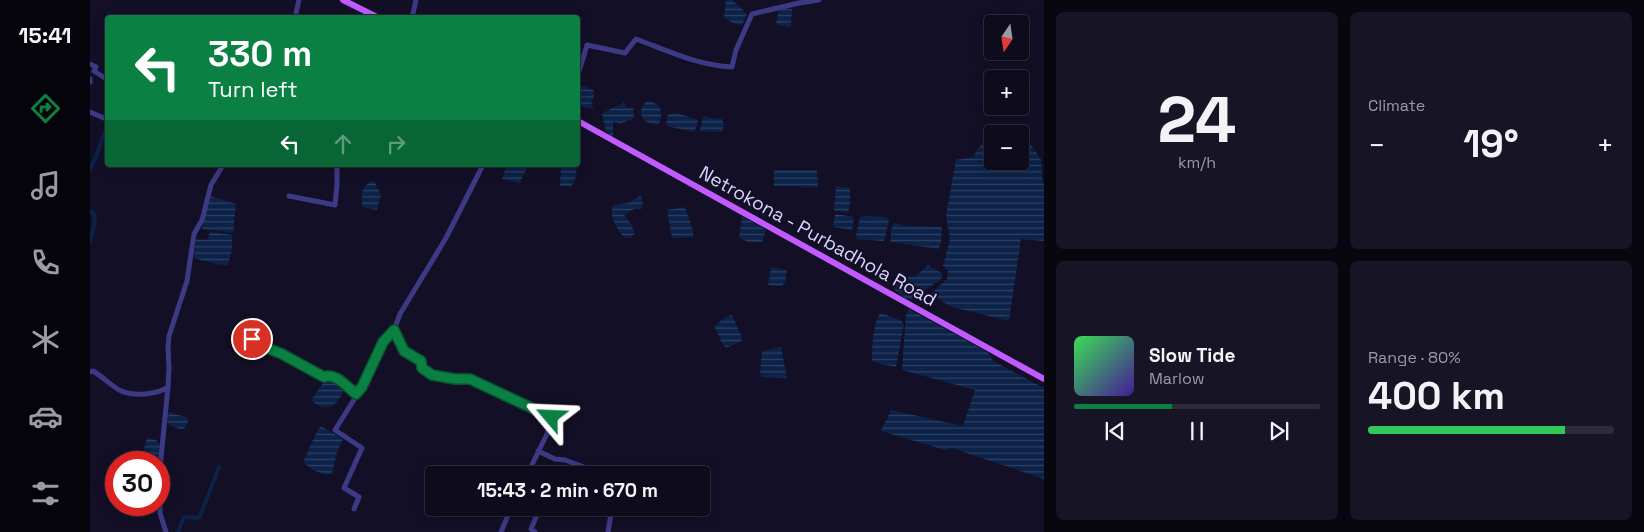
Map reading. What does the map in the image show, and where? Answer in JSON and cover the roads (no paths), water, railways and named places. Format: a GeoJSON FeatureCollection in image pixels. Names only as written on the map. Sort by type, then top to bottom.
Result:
{"type":"FeatureCollection","features":[{"type":"Feature","properties":{"kind":"main road"},"geometry":{"type":"LineString","coordinates":[[343,0],[373,15]]}},
{"type":"Feature","properties":{"kind":"main road","name":"Netrokona - Purbadhola Road"},"geometry":{"type":"LineString","coordinates":[[580,122],[1044,379]]}},
{"type":"Feature","properties":{"kind":"street"},"geometry":{"type":"LineString","coordinates":[[296,15],[299,0]]}},
{"type":"Feature","properties":{"kind":"street"},"geometry":{"type":"LineString","coordinates":[[413,15],[416,0]]}},
{"type":"Feature","properties":{"kind":"street"},"geometry":{"type":"LineString","coordinates":[[580,68],[587,45],[625,53],[636,39],[698,61],[719,66],[732,66],[736,50],[752,14],[819,0]]}},
{"type":"Feature","properties":{"kind":"street"},"geometry":{"type":"LineString","coordinates":[[90,64],[96,68],[94,71],[105,78]]}},
{"type":"Feature","properties":{"kind":"street"},"geometry":{"type":"LineString","coordinates":[[90,112],[105,119]]}},
{"type":"Feature","properties":{"kind":"street"},"geometry":{"type":"LineString","coordinates":[[166,532],[160,513],[160,493],[161,458],[168,388],[168,348],[171,328],[184,295],[194,234],[202,220],[211,185],[220,167]]}},
{"type":"Feature","properties":{"kind":"street"},"geometry":{"type":"LineString","coordinates":[[289,196],[335,205],[337,167]]}},
{"type":"Feature","properties":{"kind":"street"},"geometry":{"type":"LineString","coordinates":[[354,509],[359,497],[344,488],[362,448],[335,430],[362,387],[383,342],[394,330],[400,314],[446,238],[482,167]]}},
{"type":"Feature","properties":{"kind":"street"},"geometry":{"type":"LineString","coordinates":[[394,330],[404,351],[421,361],[422,368],[432,375],[455,379],[470,379],[551,417],[546,434],[531,466]]}},
{"type":"Feature","properties":{"kind":"street"},"geometry":{"type":"LineString","coordinates":[[252,339],[324,377],[328,375],[335,376],[356,394]]}},
{"type":"Feature","properties":{"kind":"street"},"geometry":{"type":"LineString","coordinates":[[90,372],[93,371],[117,390],[127,394],[163,391],[168,388]]}},
{"type":"Feature","properties":{"kind":"street"},"geometry":{"type":"LineString","coordinates":[[538,451],[556,459],[581,466]]}},
{"type":"Feature","properties":{"kind":"street"},"geometry":{"type":"LineString","coordinates":[[501,532],[508,516]]}},
{"type":"Feature","properties":{"kind":"street"},"geometry":{"type":"LineString","coordinates":[[535,532],[531,529],[537,516]]}},
{"type":"Feature","properties":{"kind":"street"},"geometry":{"type":"LineString","coordinates":[[608,532],[611,516]]}},
{"type":"Feature","properties":{"kind":"water"},"geometry":{"type":"Polygon","coordinates":[[[726,0],[732,0],[747,14],[742,25],[724,18],[726,0]]]}},
{"type":"Feature","properties":{"kind":"water"},"geometry":{"type":"Polygon","coordinates":[[[779,9],[792,9],[791,27],[776,23],[779,9]]]}},
{"type":"Feature","properties":{"kind":"water"},"geometry":{"type":"Polygon","coordinates":[[[580,84],[593,90],[594,95],[591,105],[594,109],[582,107],[580,103],[580,84]]]}},
{"type":"Feature","properties":{"kind":"water"},"geometry":{"type":"Polygon","coordinates":[[[647,101],[656,104],[660,109],[661,116],[658,125],[649,123],[642,117],[641,109],[647,101]]]}},
{"type":"Feature","properties":{"kind":"water"},"geometry":{"type":"Polygon","coordinates":[[[624,103],[626,108],[633,107],[634,118],[620,124],[613,122],[613,137],[606,132],[602,114],[624,103]]]}},
{"type":"Feature","properties":{"kind":"water"},"geometry":{"type":"Polygon","coordinates":[[[677,113],[698,120],[695,131],[667,126],[668,114],[677,113]]]}},
{"type":"Feature","properties":{"kind":"water"},"geometry":{"type":"Polygon","coordinates":[[[703,116],[722,119],[724,125],[722,132],[700,131],[703,116]]]}},
{"type":"Feature","properties":{"kind":"water"},"geometry":{"type":"Polygon","coordinates":[[[984,142],[984,170],[1029,170],[1029,143],[1041,160],[1044,184],[1044,241],[1021,239],[1009,321],[952,307],[933,296],[932,293],[947,279],[948,271],[943,266],[950,239],[946,215],[956,160],[973,157],[984,142]]]}},
{"type":"Feature","properties":{"kind":"water"},"geometry":{"type":"Polygon","coordinates":[[[506,167],[527,167],[520,183],[502,179],[506,167]]]}},
{"type":"Feature","properties":{"kind":"water"},"geometry":{"type":"Polygon","coordinates":[[[561,167],[577,167],[575,180],[571,187],[560,186],[561,167]]]}},
{"type":"Feature","properties":{"kind":"water"},"geometry":{"type":"Polygon","coordinates":[[[774,170],[817,170],[818,187],[774,186],[774,170]]]}},
{"type":"Feature","properties":{"kind":"water"},"geometry":{"type":"Polygon","coordinates":[[[374,181],[381,195],[377,210],[363,207],[362,203],[364,187],[374,181]]]}},
{"type":"Feature","properties":{"kind":"water"},"geometry":{"type":"Polygon","coordinates":[[[836,186],[850,188],[848,212],[834,211],[836,186]]]}},
{"type":"Feature","properties":{"kind":"water"},"geometry":{"type":"Polygon","coordinates":[[[210,196],[236,204],[233,233],[202,229],[210,196]]]}},
{"type":"Feature","properties":{"kind":"water"},"geometry":{"type":"Polygon","coordinates":[[[640,196],[643,206],[641,209],[634,209],[624,215],[635,233],[631,237],[625,238],[614,223],[613,205],[628,203],[640,196]]]}},
{"type":"Feature","properties":{"kind":"water"},"geometry":{"type":"Polygon","coordinates":[[[685,207],[692,226],[693,237],[672,238],[667,210],[685,207]]]}},
{"type":"Feature","properties":{"kind":"water"},"geometry":{"type":"Polygon","coordinates":[[[835,214],[854,217],[852,230],[833,227],[835,214]]]}},
{"type":"Feature","properties":{"kind":"water"},"geometry":{"type":"Polygon","coordinates":[[[742,216],[766,230],[762,242],[751,243],[739,238],[742,216]]]}},
{"type":"Feature","properties":{"kind":"water"},"geometry":{"type":"Polygon","coordinates":[[[860,217],[885,217],[889,220],[884,241],[856,239],[860,217]]]}},
{"type":"Feature","properties":{"kind":"water"},"geometry":{"type":"Polygon","coordinates":[[[894,223],[908,226],[942,227],[939,249],[890,242],[894,223]]]}},
{"type":"Feature","properties":{"kind":"water"},"geometry":{"type":"Polygon","coordinates":[[[210,232],[232,235],[232,249],[228,265],[194,258],[196,239],[207,240],[210,232]]]}},
{"type":"Feature","properties":{"kind":"water"},"geometry":{"type":"Polygon","coordinates":[[[928,265],[943,274],[941,279],[911,300],[905,298],[894,289],[906,276],[915,277],[928,265]]]}},
{"type":"Feature","properties":{"kind":"water"},"geometry":{"type":"Polygon","coordinates":[[[771,267],[787,270],[785,282],[782,286],[768,285],[771,267]]]}},
{"type":"Feature","properties":{"kind":"water"},"geometry":{"type":"Polygon","coordinates":[[[909,309],[989,353],[993,361],[1044,388],[1044,479],[952,448],[945,450],[881,431],[891,410],[963,426],[975,390],[902,370],[906,315],[909,309]]]}},
{"type":"Feature","properties":{"kind":"water"},"geometry":{"type":"Polygon","coordinates":[[[881,313],[900,320],[904,324],[896,367],[872,361],[876,321],[881,313]]]}},
{"type":"Feature","properties":{"kind":"water"},"geometry":{"type":"Polygon","coordinates":[[[732,315],[742,341],[726,348],[714,326],[732,315]]]}},
{"type":"Feature","properties":{"kind":"water"},"geometry":{"type":"Polygon","coordinates":[[[781,347],[787,378],[762,377],[760,373],[762,351],[781,347]]]}},
{"type":"Feature","properties":{"kind":"water"},"geometry":{"type":"Polygon","coordinates":[[[328,376],[341,382],[343,392],[334,404],[322,407],[313,402],[312,399],[328,376]]]}},
{"type":"Feature","properties":{"kind":"water"},"geometry":{"type":"Polygon","coordinates":[[[169,412],[188,418],[184,429],[168,424],[169,412]]]}},
{"type":"Feature","properties":{"kind":"water"},"geometry":{"type":"Polygon","coordinates":[[[321,426],[343,439],[337,452],[332,474],[320,473],[303,462],[321,426]]]}},
{"type":"Feature","properties":{"kind":"water"},"geometry":{"type":"Polygon","coordinates":[[[148,438],[156,440],[160,445],[159,451],[144,451],[148,438]]]}},
{"type":"Feature","properties":{"kind":"waterway"},"geometry":{"type":"LineString","coordinates":[[90,169],[105,131]]}},
{"type":"Feature","properties":{"kind":"waterway"},"geometry":{"type":"LineString","coordinates":[[90,211],[94,214],[95,221],[90,241]]}},
{"type":"Feature","properties":{"kind":"waterway"},"geometry":{"type":"LineString","coordinates":[[178,532],[184,517],[198,518],[200,516],[219,467]]}}]}
